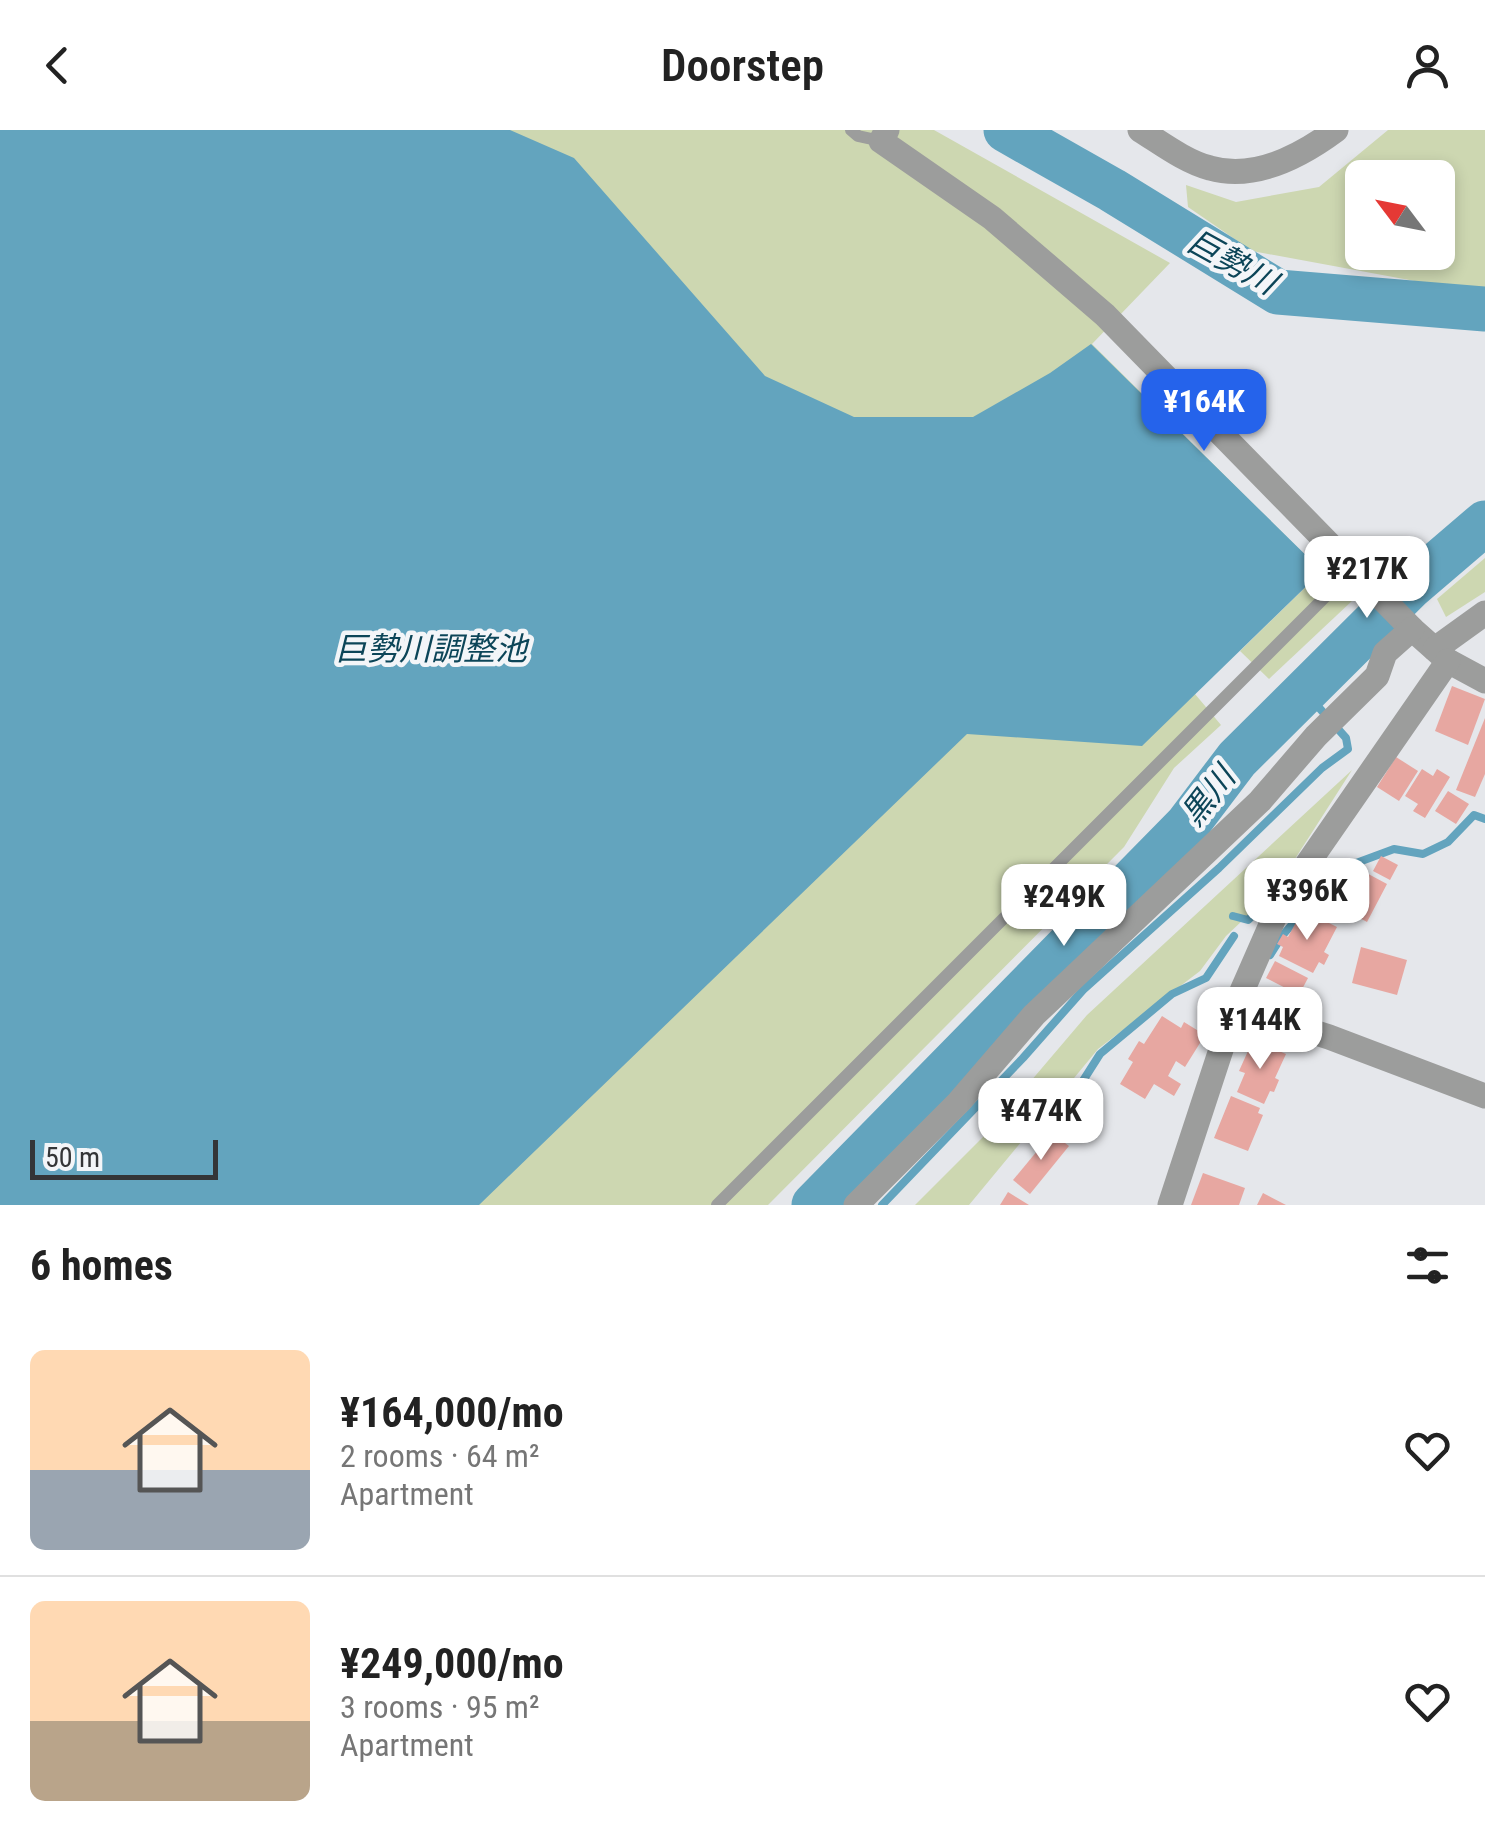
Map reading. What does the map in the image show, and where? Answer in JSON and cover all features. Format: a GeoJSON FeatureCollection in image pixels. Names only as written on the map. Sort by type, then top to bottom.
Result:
{"type":"FeatureCollection","features":[{"type":"Feature","properties":{"kind":"street"},"geometry":{"type":"LineString","coordinates":[[1140,130],[1210,168],[1242,171],[1288,161],[1336,130]]}},
{"type":"Feature","properties":{"kind":"street"},"geometry":{"type":"LineString","coordinates":[[884,135],[992,218],[1105,315],[1412,629],[1442,655],[1485,680]]}},
{"type":"Feature","properties":{"kind":"street"},"geometry":{"type":"LineString","coordinates":[[1170,1205],[1235,1007],[1281,902],[1442,655],[1485,613]]}},
{"type":"Feature","properties":{"kind":"street"},"geometry":{"type":"LineString","coordinates":[[856,1205],[959,1102],[1034,1015],[1260,801],[1316,736],[1376,676],[1385,653],[1412,629]]}},
{"type":"Feature","properties":{"kind":"street"},"geometry":{"type":"LineString","coordinates":[[1235,1007],[1330,1036],[1485,1096]]}},
{"type":"Feature","properties":{"kind":"lane"},"geometry":{"type":"LineString","coordinates":[[851,130],[858,136],[884,135]]}},
{"type":"Feature","properties":{"kind":"lane"},"geometry":{"type":"LineString","coordinates":[[717,1205],[1339,582],[1352,564]]}},
{"type":"Feature","properties":{"kind":"green space","name":"巨勢川調整池"},"geometry":{"type":"Polygon","coordinates":[[[443,130],[934,130],[1170,263],[1092,344],[1304,554],[1141,745],[1195,694],[1221,725],[1174,768],[1124,847],[768,1205],[163,1205],[443,130]]]}},
{"type":"Feature","properties":{"kind":"green space"},"geometry":{"type":"Polygon","coordinates":[[[1388,130],[1485,130],[1485,294],[1355,270],[1455,270],[1455,160],[1352,160],[1388,130]]]}},
{"type":"Feature","properties":{"kind":"green space"},"geometry":{"type":"Polygon","coordinates":[[[1345,166],[1345,268],[1252,251],[1188,207],[1186,185],[1236,202],[1319,187],[1345,166]]]}},
{"type":"Feature","properties":{"kind":"green space"},"geometry":{"type":"Polygon","coordinates":[[[1485,558],[1485,592],[1446,617],[1437,599],[1485,558]]]}},
{"type":"Feature","properties":{"kind":"green space"},"geometry":{"type":"Polygon","coordinates":[[[1322,571],[1353,600],[1269,679],[1240,651],[1322,571]]]}},
{"type":"Feature","properties":{"kind":"green space"},"geometry":{"type":"Polygon","coordinates":[[[1352,770],[1275,890],[1226,936],[1200,971],[1098,1049],[969,1205],[915,1205],[984,1136],[1087,1015],[1352,770]]]}},
{"type":"Feature","properties":{"kind":"water","name":"巨勢川調整池"},"geometry":{"type":"Polygon","coordinates":[[[0,130],[510,130],[574,158],[765,376],[854,417],[973,417],[1050,373],[1091,344],[1322,571],[1142,746],[967,734],[479,1205],[0,1205],[0,130]]]}},
{"type":"Feature","properties":{"kind":"building"},"geometry":{"type":"Polygon","coordinates":[[[1452,686],[1485,699],[1468,745],[1435,731],[1452,686]]]}},
{"type":"Feature","properties":{"kind":"building"},"geometry":{"type":"Polygon","coordinates":[[[1485,718],[1485,774],[1475,797],[1456,790],[1485,718]]]}},
{"type":"Feature","properties":{"kind":"building"},"geometry":{"type":"Polygon","coordinates":[[[1396,757],[1418,771],[1399,801],[1377,787],[1396,757]]]}},
{"type":"Feature","properties":{"kind":"building"},"geometry":{"type":"Polygon","coordinates":[[[1422,769],[1433,776],[1437,769],[1450,777],[1425,818],[1413,811],[1418,804],[1405,796],[1422,769]]]}},
{"type":"Feature","properties":{"kind":"building"},"geometry":{"type":"Polygon","coordinates":[[[1448,791],[1469,804],[1456,824],[1435,811],[1448,791]]]}},
{"type":"Feature","properties":{"kind":"building"},"geometry":{"type":"Polygon","coordinates":[[[1381,856],[1398,865],[1390,880],[1373,871],[1381,856]]]}},
{"type":"Feature","properties":{"kind":"building"},"geometry":{"type":"Polygon","coordinates":[[[1359,869],[1387,884],[1367,922],[1334,904],[1342,888],[1348,891],[1359,869]]]}},
{"type":"Feature","properties":{"kind":"building"},"geometry":{"type":"Polygon","coordinates":[[[1301,913],[1337,927],[1324,952],[1329,955],[1324,965],[1319,962],[1313,973],[1279,956],[1283,947],[1277,944],[1283,934],[1288,937],[1301,913]]]}},
{"type":"Feature","properties":{"kind":"building"},"geometry":{"type":"Polygon","coordinates":[[[1361,947],[1407,960],[1397,995],[1352,983],[1361,947]]]}},
{"type":"Feature","properties":{"kind":"building"},"geometry":{"type":"Polygon","coordinates":[[[1275,961],[1308,978],[1299,995],[1266,978],[1275,961]]]}},
{"type":"Feature","properties":{"kind":"building"},"geometry":{"type":"Polygon","coordinates":[[[1162,1016],[1181,1028],[1184,1022],[1205,1035],[1185,1067],[1176,1061],[1168,1076],[1181,1084],[1174,1096],[1154,1084],[1145,1099],[1120,1084],[1139,1041],[1144,1044],[1162,1016]]]}},
{"type":"Feature","properties":{"kind":"building"},"geometry":{"type":"Polygon","coordinates":[[[1253,1040],[1286,1054],[1275,1078],[1279,1080],[1274,1092],[1270,1091],[1264,1104],[1237,1092],[1245,1073],[1239,1071],[1253,1040]]]}},
{"type":"Feature","properties":{"kind":"building"},"geometry":{"type":"Polygon","coordinates":[[[1231,1096],[1260,1108],[1258,1113],[1263,1115],[1248,1151],[1214,1138],[1231,1096]]]}},
{"type":"Feature","properties":{"kind":"building"},"geometry":{"type":"Polygon","coordinates":[[[1052,1133],[1069,1146],[1030,1194],[1013,1180],[1052,1133]]]}},
{"type":"Feature","properties":{"kind":"building"},"geometry":{"type":"Polygon","coordinates":[[[1203,1173],[1245,1188],[1239,1205],[1191,1205],[1203,1173]]]}},
{"type":"Feature","properties":{"kind":"building"},"geometry":{"type":"Polygon","coordinates":[[[1008,1192],[1029,1205],[1000,1205],[1008,1192]]]}},
{"type":"Feature","properties":{"kind":"building"},"geometry":{"type":"Polygon","coordinates":[[[1263,1193],[1286,1205],[1257,1205],[1263,1193]]]}},
{"type":"Feature","properties":{"kind":"waterway","name":"巨勢川"},"geometry":{"type":"LineString","coordinates":[[1006,130],[1278,292],[1485,309]]}},
{"type":"Feature","properties":{"kind":"waterway","name":"黒川"},"geometry":{"type":"LineString","coordinates":[[814,1205],[1187,825],[1237,759],[1409,588],[1485,523]]}},
{"type":"Feature","properties":{"kind":"waterway"},"geometry":{"type":"LineString","coordinates":[[882,1205],[1083,990],[1219,868],[1322,768],[1348,749],[1346,738],[1306,693]]}},
{"type":"Feature","properties":{"kind":"waterway"},"geometry":{"type":"LineString","coordinates":[[1270,955],[1340,869],[1394,849],[1423,854],[1448,842],[1474,815],[1485,819]]}},
{"type":"Feature","properties":{"kind":"waterway"},"geometry":{"type":"LineString","coordinates":[[1233,916],[1248,920],[1273,896]]}},
{"type":"Feature","properties":{"kind":"waterway"},"geometry":{"type":"LineString","coordinates":[[1042,1126],[1065,1109],[1100,1054],[1172,994],[1206,978],[1234,936]]}}]}
